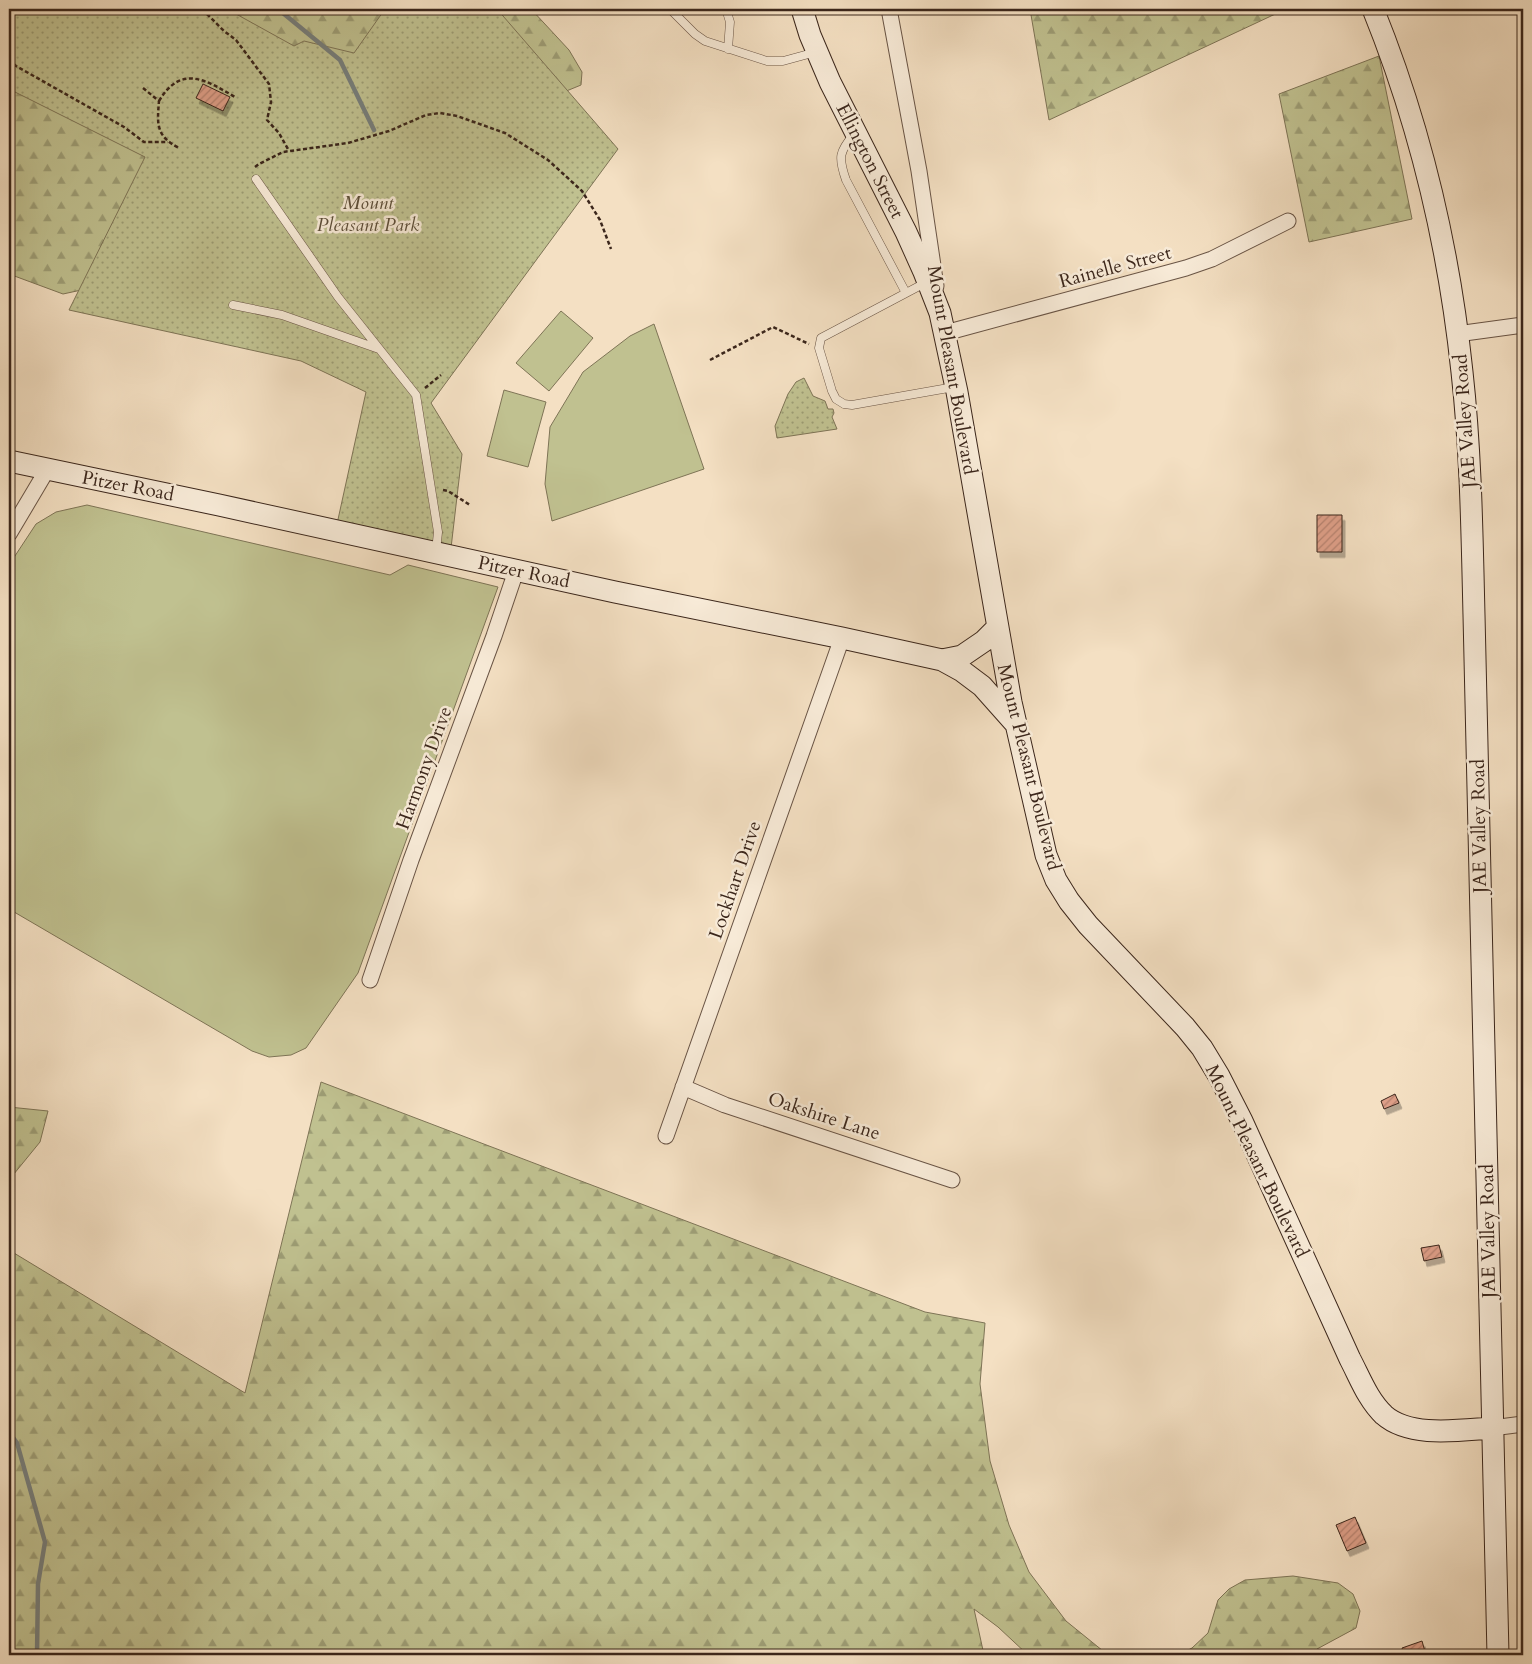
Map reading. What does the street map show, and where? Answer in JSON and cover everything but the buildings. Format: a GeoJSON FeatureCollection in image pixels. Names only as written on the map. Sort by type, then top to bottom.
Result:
{"type":"FeatureCollection","features":[{"type":"Feature","properties":{"kind":"street","name":"Ellington Street"},"geometry":{"type":"LineString","coordinates":[[802,9],[830,82],[906,232],[940,312]]}},
{"type":"Feature","properties":{"kind":"street","name":"Mount Pleasant Boulevard"},"geometry":{"type":"LineString","coordinates":[[889,9],[919,170],[940,312],[956,387],[997,628],[1016,725],[1046,855],[1056,880],[1068,901],[1088,925],[1185,1027],[1202,1048],[1242,1121],[1350,1359],[1367,1392],[1384,1414],[1397,1424],[1413,1428],[1439,1431],[1492,1428]]}},
{"type":"Feature","properties":{"kind":"street","name":"JAE Valley Road"},"geometry":{"type":"LineString","coordinates":[[1373,9],[1409,112],[1427,174],[1447,262],[1462,374],[1470,477],[1498,1655]]}},
{"type":"Feature","properties":{"kind":"street","name":"Rainelle Street"},"geometry":{"type":"LineString","coordinates":[[945,333],[1186,268],[1212,259],[1288,221]]}},
{"type":"Feature","properties":{"kind":"street"},"geometry":{"type":"LineString","coordinates":[[1457,334],[1523,325]]}},
{"type":"Feature","properties":{"kind":"street","name":"Pitzer Road"},"geometry":{"type":"LineString","coordinates":[[9,461],[229,507],[516,571],[942,660],[962,671],[982,686],[1016,725]]}},
{"type":"Feature","properties":{"kind":"street"},"geometry":{"type":"LineString","coordinates":[[9,534],[47,470]]}},
{"type":"Feature","properties":{"kind":"street","name":"Harmony Drive"},"geometry":{"type":"LineString","coordinates":[[370,980],[411,860],[494,636],[516,571]]}},
{"type":"Feature","properties":{"kind":"street"},"geometry":{"type":"LineString","coordinates":[[942,660],[962,656],[984,641],[997,628]]}},
{"type":"Feature","properties":{"kind":"street","name":"Lockhart Drive"},"geometry":{"type":"LineString","coordinates":[[666,1136],[842,638]]}},
{"type":"Feature","properties":{"kind":"street","name":"Oakshire Lane"},"geometry":{"type":"LineString","coordinates":[[684,1087],[725,1105],[952,1180]]}},
{"type":"Feature","properties":{"kind":"street"},"geometry":{"type":"LineString","coordinates":[[1492,1428],[1523,1424]]}},
{"type":"Feature","properties":{"kind":"lane"},"geometry":{"type":"LineString","coordinates":[[670,9],[705,41],[766,61],[783,61],[817,51]]}},
{"type":"Feature","properties":{"kind":"lane"},"geometry":{"type":"LineString","coordinates":[[726,9],[730,22],[728,50]]}},
{"type":"Feature","properties":{"kind":"lane"},"geometry":{"type":"LineString","coordinates":[[855,132],[844,147],[841,156],[846,180],[906,293]]}},
{"type":"Feature","properties":{"kind":"lane"},"geometry":{"type":"LineString","coordinates":[[256,179],[338,298],[416,395],[438,532],[436,553]]}},
{"type":"Feature","properties":{"kind":"lane"},"geometry":{"type":"LineString","coordinates":[[928,281],[822,338],[819,348],[832,391],[836,399],[844,404],[852,405],[956,387]]}},
{"type":"Feature","properties":{"kind":"lane"},"geometry":{"type":"LineString","coordinates":[[233,305],[282,315],[379,350]]}},
{"type":"Feature","properties":{"kind":"path"},"geometry":{"type":"LineString","coordinates":[[54,9],[85,11],[90,9]]}},
{"type":"Feature","properties":{"kind":"path"},"geometry":{"type":"LineString","coordinates":[[195,9],[207,14],[236,40],[269,84],[271,102],[267,120],[279,133],[289,151]]}},
{"type":"Feature","properties":{"kind":"path"},"geometry":{"type":"LineString","coordinates":[[9,60],[16,66],[124,127],[144,142],[168,142]]}},
{"type":"Feature","properties":{"kind":"path"},"geometry":{"type":"LineString","coordinates":[[179,148],[168,142],[159,129],[159,101],[172,84],[185,79],[196,78],[215,85],[235,97]]}},
{"type":"Feature","properties":{"kind":"path"},"geometry":{"type":"LineString","coordinates":[[143,88],[159,101]]}},
{"type":"Feature","properties":{"kind":"path"},"geometry":{"type":"LineString","coordinates":[[252,169],[283,152],[348,143],[389,131],[426,115],[457,116],[504,133],[548,160],[582,191],[600,220],[612,250]]}},
{"type":"Feature","properties":{"kind":"path"},"geometry":{"type":"LineString","coordinates":[[710,360],[773,327],[819,348]]}},
{"type":"Feature","properties":{"kind":"path"},"geometry":{"type":"LineString","coordinates":[[416,395],[441,375]]}},
{"type":"Feature","properties":{"kind":"path"},"geometry":{"type":"LineString","coordinates":[[448,491],[470,505]]}},
{"type":"Feature","properties":{"kind":"green space","name":"Mount Pleasant Park"},"geometry":{"type":"Polygon","coordinates":[[[9,9],[227,9],[294,46],[304,41],[354,53],[385,9],[497,9],[618,149],[431,403],[462,454],[451,548],[337,524],[366,392],[301,361],[69,310],[145,157],[9,89],[9,9]]]}},
{"type":"Feature","properties":{"kind":"green space"},"geometry":{"type":"Polygon","coordinates":[[[207,9],[531,9],[569,50],[582,72],[581,85],[564,92],[394,105],[207,9]]]}},
{"type":"Feature","properties":{"kind":"green space"},"geometry":{"type":"Polygon","coordinates":[[[1030,9],[1286,9],[1049,120],[1030,9]]]}},
{"type":"Feature","properties":{"kind":"green space"},"geometry":{"type":"Polygon","coordinates":[[[1379,56],[1412,219],[1309,242],[1279,94],[1379,56]]]}},
{"type":"Feature","properties":{"kind":"green space"},"geometry":{"type":"Polygon","coordinates":[[[9,63],[156,161],[86,289],[63,294],[9,274],[9,63]]]}},
{"type":"Feature","properties":{"kind":"green space"},"geometry":{"type":"Polygon","coordinates":[[[561,311],[593,338],[549,391],[516,363],[561,311]]]}},
{"type":"Feature","properties":{"kind":"green space"},"geometry":{"type":"Polygon","coordinates":[[[654,324],[704,469],[552,521],[545,484],[550,427],[583,372],[630,336],[654,324]]]}},
{"type":"Feature","properties":{"kind":"green space"},"geometry":{"type":"Polygon","coordinates":[[[804,378],[813,396],[825,401],[828,409],[833,409],[832,417],[837,429],[777,438],[775,426],[788,394],[796,382],[804,378]]]}},
{"type":"Feature","properties":{"kind":"green space"},"geometry":{"type":"Polygon","coordinates":[[[504,390],[546,402],[528,467],[487,456],[504,390]]]}},
{"type":"Feature","properties":{"kind":"green space"},"geometry":{"type":"Polygon","coordinates":[[[87,505],[390,575],[408,565],[498,587],[358,973],[306,1048],[291,1055],[269,1057],[252,1051],[9,909],[9,565],[36,524],[56,512],[87,505]]]}},
{"type":"Feature","properties":{"kind":"green space"},"geometry":{"type":"Polygon","coordinates":[[[321,1082],[925,1312],[985,1323],[980,1384],[990,1461],[1009,1525],[1029,1572],[1066,1621],[1108,1655],[1028,1655],[998,1627],[974,1609],[984,1655],[9,1655],[9,1250],[245,1393],[321,1082]]]}},
{"type":"Feature","properties":{"kind":"green space"},"geometry":{"type":"Polygon","coordinates":[[[9,1107],[48,1111],[40,1142],[9,1180],[9,1107]]]}},
{"type":"Feature","properties":{"kind":"green space"},"geometry":{"type":"Polygon","coordinates":[[[1293,1576],[1338,1583],[1353,1594],[1360,1611],[1356,1628],[1317,1649],[1314,1655],[1179,1655],[1192,1648],[1208,1633],[1218,1600],[1229,1589],[1245,1580],[1293,1576]]]}},
{"type":"Feature","properties":{"kind":"waterway"},"geometry":{"type":"LineString","coordinates":[[278,9],[340,60],[374,130]]}},
{"type":"Feature","properties":{"kind":"waterway"},"geometry":{"type":"LineString","coordinates":[[9,1432],[17,1443],[45,1542],[38,1584],[37,1655]]}}]}
